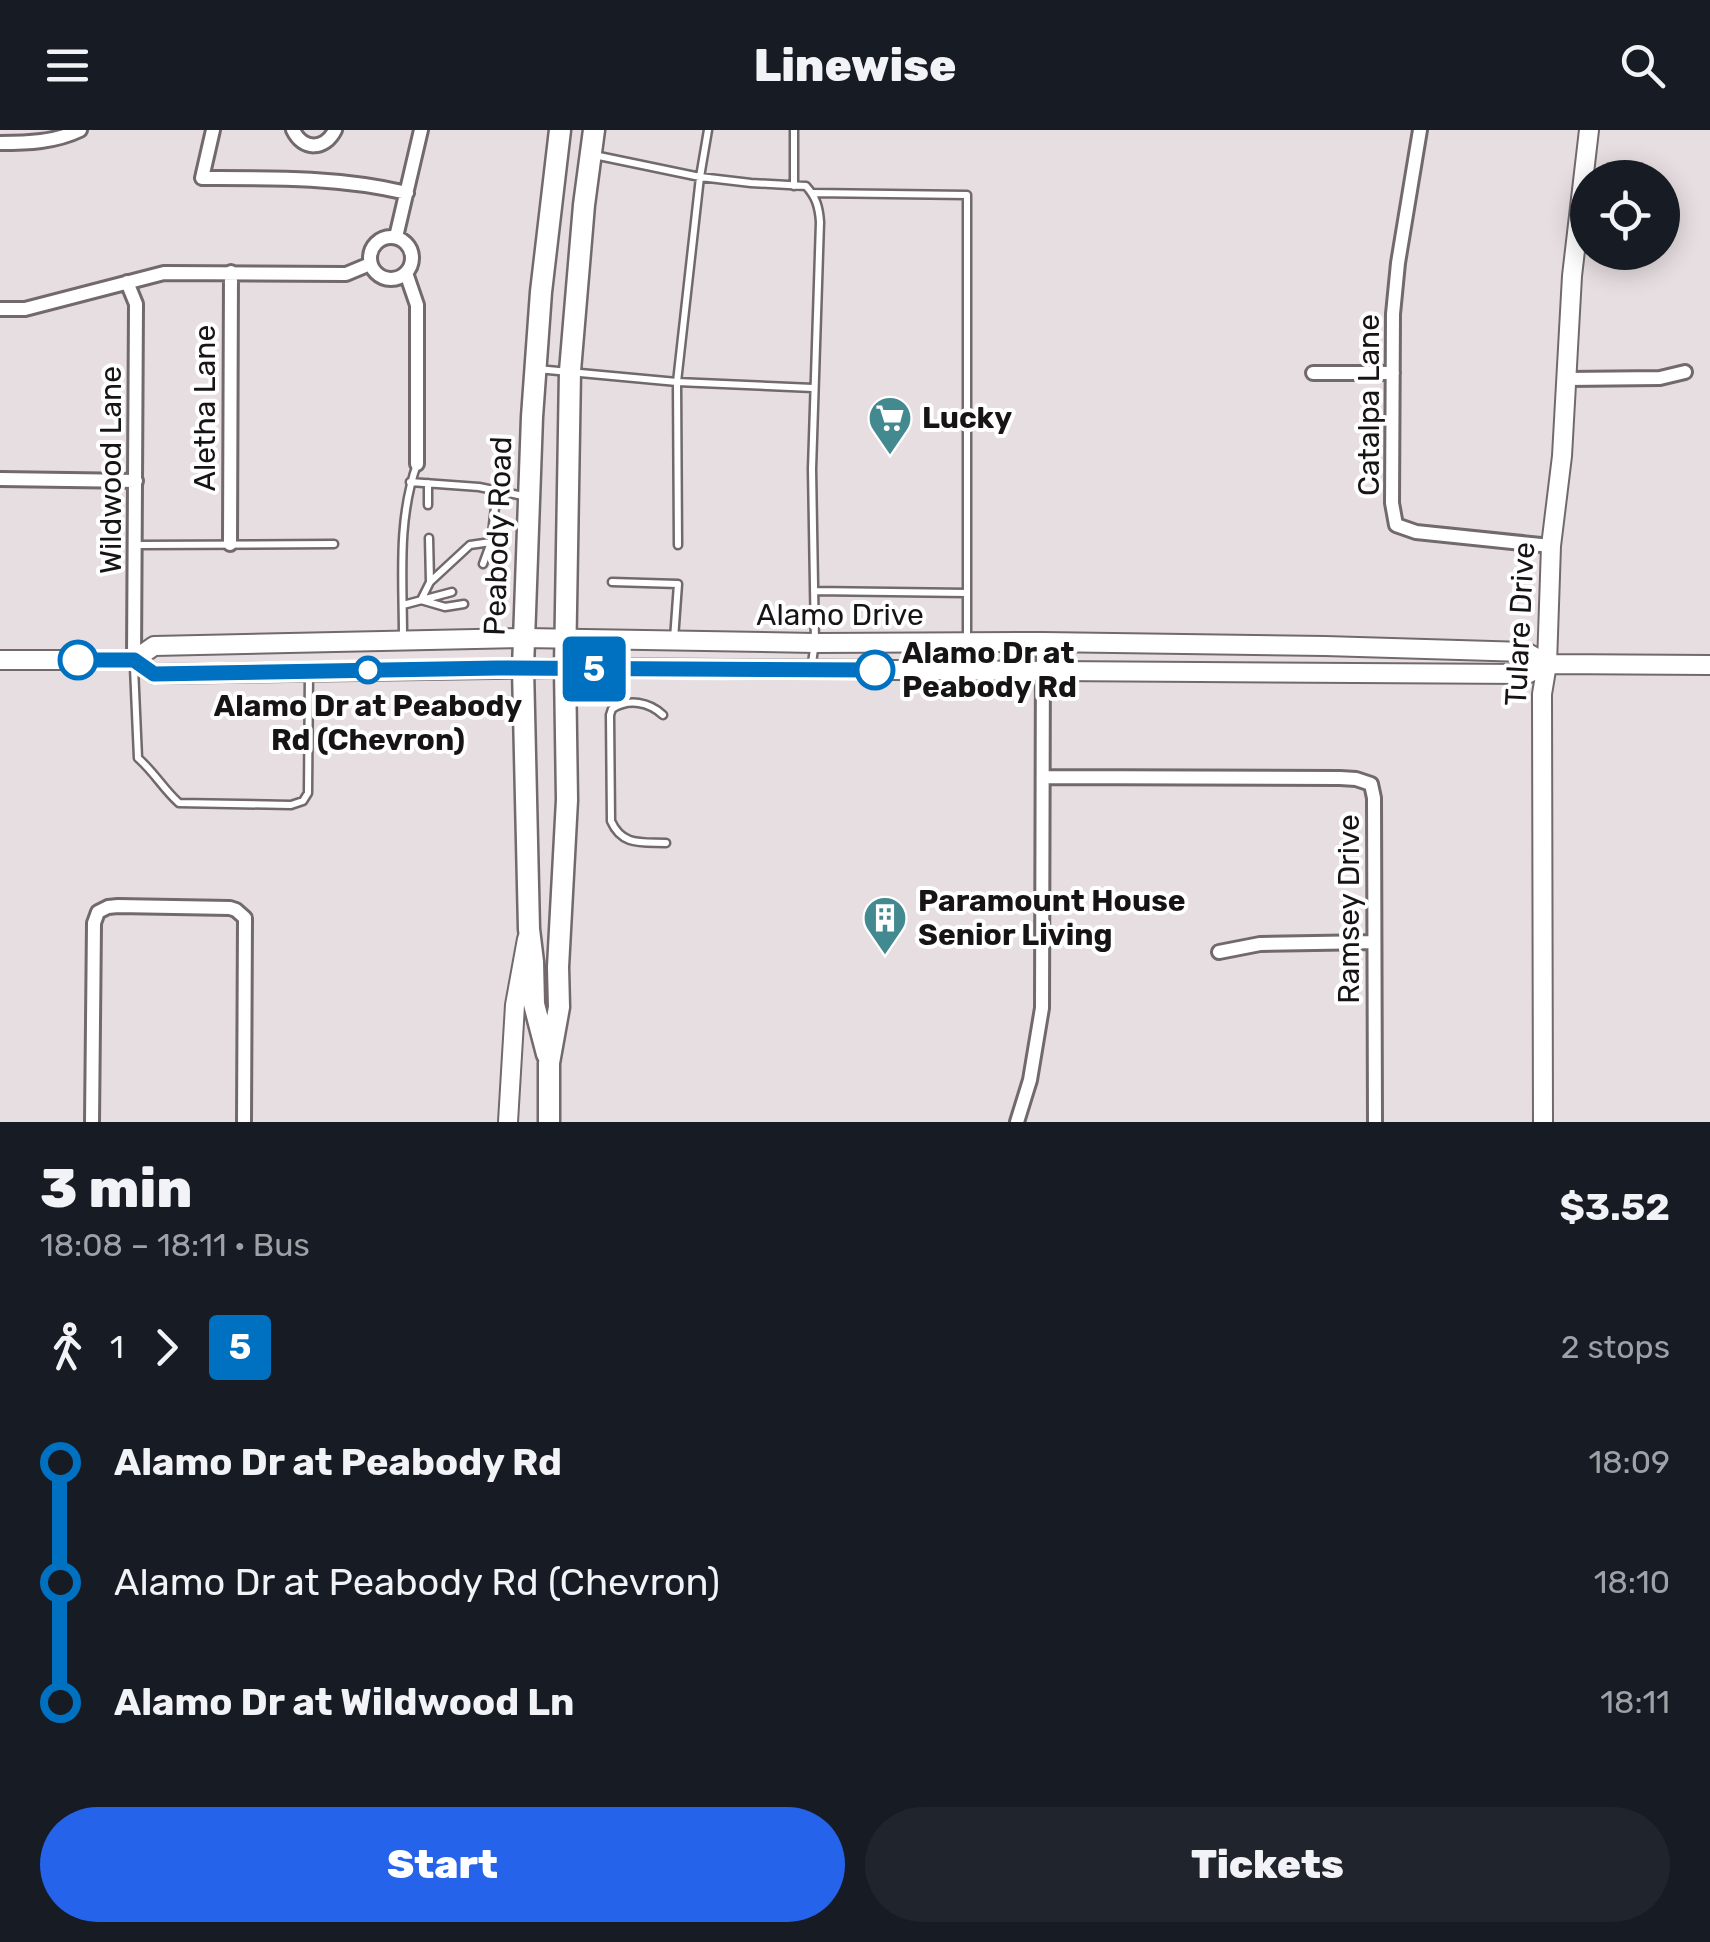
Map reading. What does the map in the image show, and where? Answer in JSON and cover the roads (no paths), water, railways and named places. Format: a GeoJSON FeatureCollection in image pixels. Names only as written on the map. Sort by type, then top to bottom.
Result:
{"type":"FeatureCollection","features":[{"type":"Feature","properties":{"kind":"main road","name":"Peabody Road"},"geometry":{"type":"LineString","coordinates":[[549,1063],[534,1004],[529,929],[523,668],[536,369],[560,130]]}},
{"type":"Feature","properties":{"kind":"main road","name":"Peabody Road"},"geometry":{"type":"LineString","coordinates":[[549,1122],[549,1063],[559,1007],[566,800],[570,371],[594,130]]}},
{"type":"Feature","properties":{"kind":"main road","name":"Tulare Drive"},"geometry":{"type":"LineString","coordinates":[[1543,1122],[1542,694],[1572,276],[1589,130]]}},
{"type":"Feature","properties":{"kind":"main road","name":"Alamo Drive"},"geometry":{"type":"LineString","coordinates":[[0,660],[134,660],[154,646],[566,638],[1325,646],[1526,652],[1547,664]]}},
{"type":"Feature","properties":{"kind":"main road","name":"Alamo Drive"},"geometry":{"type":"LineString","coordinates":[[134,660],[154,674],[523,668],[1527,674],[1547,664],[1710,665]]}},
{"type":"Feature","properties":{"kind":"main road"},"geometry":{"type":"LineString","coordinates":[[508,1122],[516,1005],[529,929]]}},
{"type":"Feature","properties":{"kind":"street"},"geometry":{"type":"LineString","coordinates":[[0,143],[66,137],[80,130]]}},
{"type":"Feature","properties":{"kind":"street"},"geometry":{"type":"LineString","coordinates":[[214,130],[202,178],[325,180],[407,193]]}},
{"type":"Feature","properties":{"kind":"street"},"geometry":{"type":"LineString","coordinates":[[293,130],[302,142],[316,146],[329,140],[335,130]]}},
{"type":"Feature","properties":{"kind":"street"},"geometry":{"type":"LineString","coordinates":[[396,237],[421,130]]}},
{"type":"Feature","properties":{"kind":"street","name":"Catalpa Lane"},"geometry":{"type":"LineString","coordinates":[[1420,130],[1398,262],[1394,314],[1392,503],[1396,525],[1416,532],[1551,546]]}},
{"type":"Feature","properties":{"kind":"street"},"geometry":{"type":"LineString","coordinates":[[385,237],[396,237],[406,242],[411,263],[406,273],[385,278],[370,264],[370,253],[375,243],[385,237]]}},
{"type":"Feature","properties":{"kind":"street"},"geometry":{"type":"LineString","coordinates":[[0,309],[25,309],[164,273],[346,274],[370,264]]}},
{"type":"Feature","properties":{"kind":"street","name":"Aletha Lane"},"geometry":{"type":"LineString","coordinates":[[230,544],[231,272]]}},
{"type":"Feature","properties":{"kind":"street"},"geometry":{"type":"LineString","coordinates":[[406,273],[417,305],[417,464]]}},
{"type":"Feature","properties":{"kind":"street","name":"Wildwood Lane"},"geometry":{"type":"LineString","coordinates":[[126,282],[136,304],[134,660]]}},
{"type":"Feature","properties":{"kind":"street"},"geometry":{"type":"LineString","coordinates":[[1567,379],[1660,378],[1684,372]]}},
{"type":"Feature","properties":{"kind":"street"},"geometry":{"type":"LineString","coordinates":[[1313,373],[1392,373]]}},
{"type":"Feature","properties":{"kind":"street"},"geometry":{"type":"LineString","coordinates":[[0,480],[136,481]]}},
{"type":"Feature","properties":{"kind":"street"},"geometry":{"type":"LineString","coordinates":[[1017,1122],[1030,1080],[1042,1008],[1043,642]]}},
{"type":"Feature","properties":{"kind":"street","name":"Ramsey Drive"},"geometry":{"type":"LineString","coordinates":[[1043,777],[1340,778],[1371,784],[1375,1122]]}},
{"type":"Feature","properties":{"kind":"street"},"geometry":{"type":"LineString","coordinates":[[92,1122],[94,923],[98,912],[118,906],[230,908],[245,918],[244,1122]]}},
{"type":"Feature","properties":{"kind":"street"},"geometry":{"type":"LineString","coordinates":[[1219,952],[1260,944],[1374,942]]}},
{"type":"Feature","properties":{"kind":"lane"},"geometry":{"type":"LineString","coordinates":[[678,545],[676,382],[708,130]]}},
{"type":"Feature","properties":{"kind":"lane"},"geometry":{"type":"LineString","coordinates":[[794,130],[794,186]]}},
{"type":"Feature","properties":{"kind":"lane"},"geometry":{"type":"LineString","coordinates":[[591,154],[700,177],[806,186],[813,194],[820,222],[812,469],[815,643],[810,670]]}},
{"type":"Feature","properties":{"kind":"lane"},"geometry":{"type":"LineString","coordinates":[[813,194],[967,195],[967,642]]}},
{"type":"Feature","properties":{"kind":"lane"},"geometry":{"type":"LineString","coordinates":[[536,369],[676,382],[814,388]]}},
{"type":"Feature","properties":{"kind":"lane"},"geometry":{"type":"LineString","coordinates":[[403,639],[401,538],[410,482],[417,464]]}},
{"type":"Feature","properties":{"kind":"lane"},"geometry":{"type":"LineString","coordinates":[[410,482],[496,490],[530,498]]}},
{"type":"Feature","properties":{"kind":"lane"},"geometry":{"type":"LineString","coordinates":[[428,483],[428,504]]}},
{"type":"Feature","properties":{"kind":"lane"},"geometry":{"type":"LineString","coordinates":[[483,564],[490,542],[496,490]]}},
{"type":"Feature","properties":{"kind":"lane"},"geometry":{"type":"LineString","coordinates":[[429,538],[430,582]]}},
{"type":"Feature","properties":{"kind":"lane"},"geometry":{"type":"LineString","coordinates":[[421,600],[430,582],[470,545],[490,542]]}},
{"type":"Feature","properties":{"kind":"lane"},"geometry":{"type":"LineString","coordinates":[[490,542],[498,562],[493,574]]}},
{"type":"Feature","properties":{"kind":"lane"},"geometry":{"type":"LineString","coordinates":[[136,545],[334,544]]}},
{"type":"Feature","properties":{"kind":"lane"},"geometry":{"type":"LineString","coordinates":[[612,582],[678,584],[674,640]]}},
{"type":"Feature","properties":{"kind":"lane"},"geometry":{"type":"LineString","coordinates":[[814,591],[967,593]]}},
{"type":"Feature","properties":{"kind":"lane"},"geometry":{"type":"LineString","coordinates":[[403,606],[452,592]]}},
{"type":"Feature","properties":{"kind":"lane"},"geometry":{"type":"LineString","coordinates":[[421,600],[445,606],[464,604]]}},
{"type":"Feature","properties":{"kind":"lane"},"geometry":{"type":"LineString","coordinates":[[134,660],[138,758],[179,803],[291,805],[302,801],[308,793],[308,671]]}},
{"type":"Feature","properties":{"kind":"lane"},"geometry":{"type":"LineString","coordinates":[[662,715],[650,704],[642,703],[620,704],[612,709],[611,821],[621,837],[666,843]]}},
{"type":"Feature","properties":{"kind":"place","name":"Lucky"},"geometry":{"type":"Point","coordinates":[890,456]}},
{"type":"Feature","properties":{"kind":"place","name":"Alamo Dr at Peabody Rd (Chevron)"},"geometry":{"type":"Point","coordinates":[368,670]}},
{"type":"Feature","properties":{"kind":"place","name":"Alamo Dr at Peabody Rd"},"geometry":{"type":"Point","coordinates":[875,670]}},
{"type":"Feature","properties":{"kind":"place","name":"Paramount House Senior Living"},"geometry":{"type":"Point","coordinates":[885,956]}}]}
